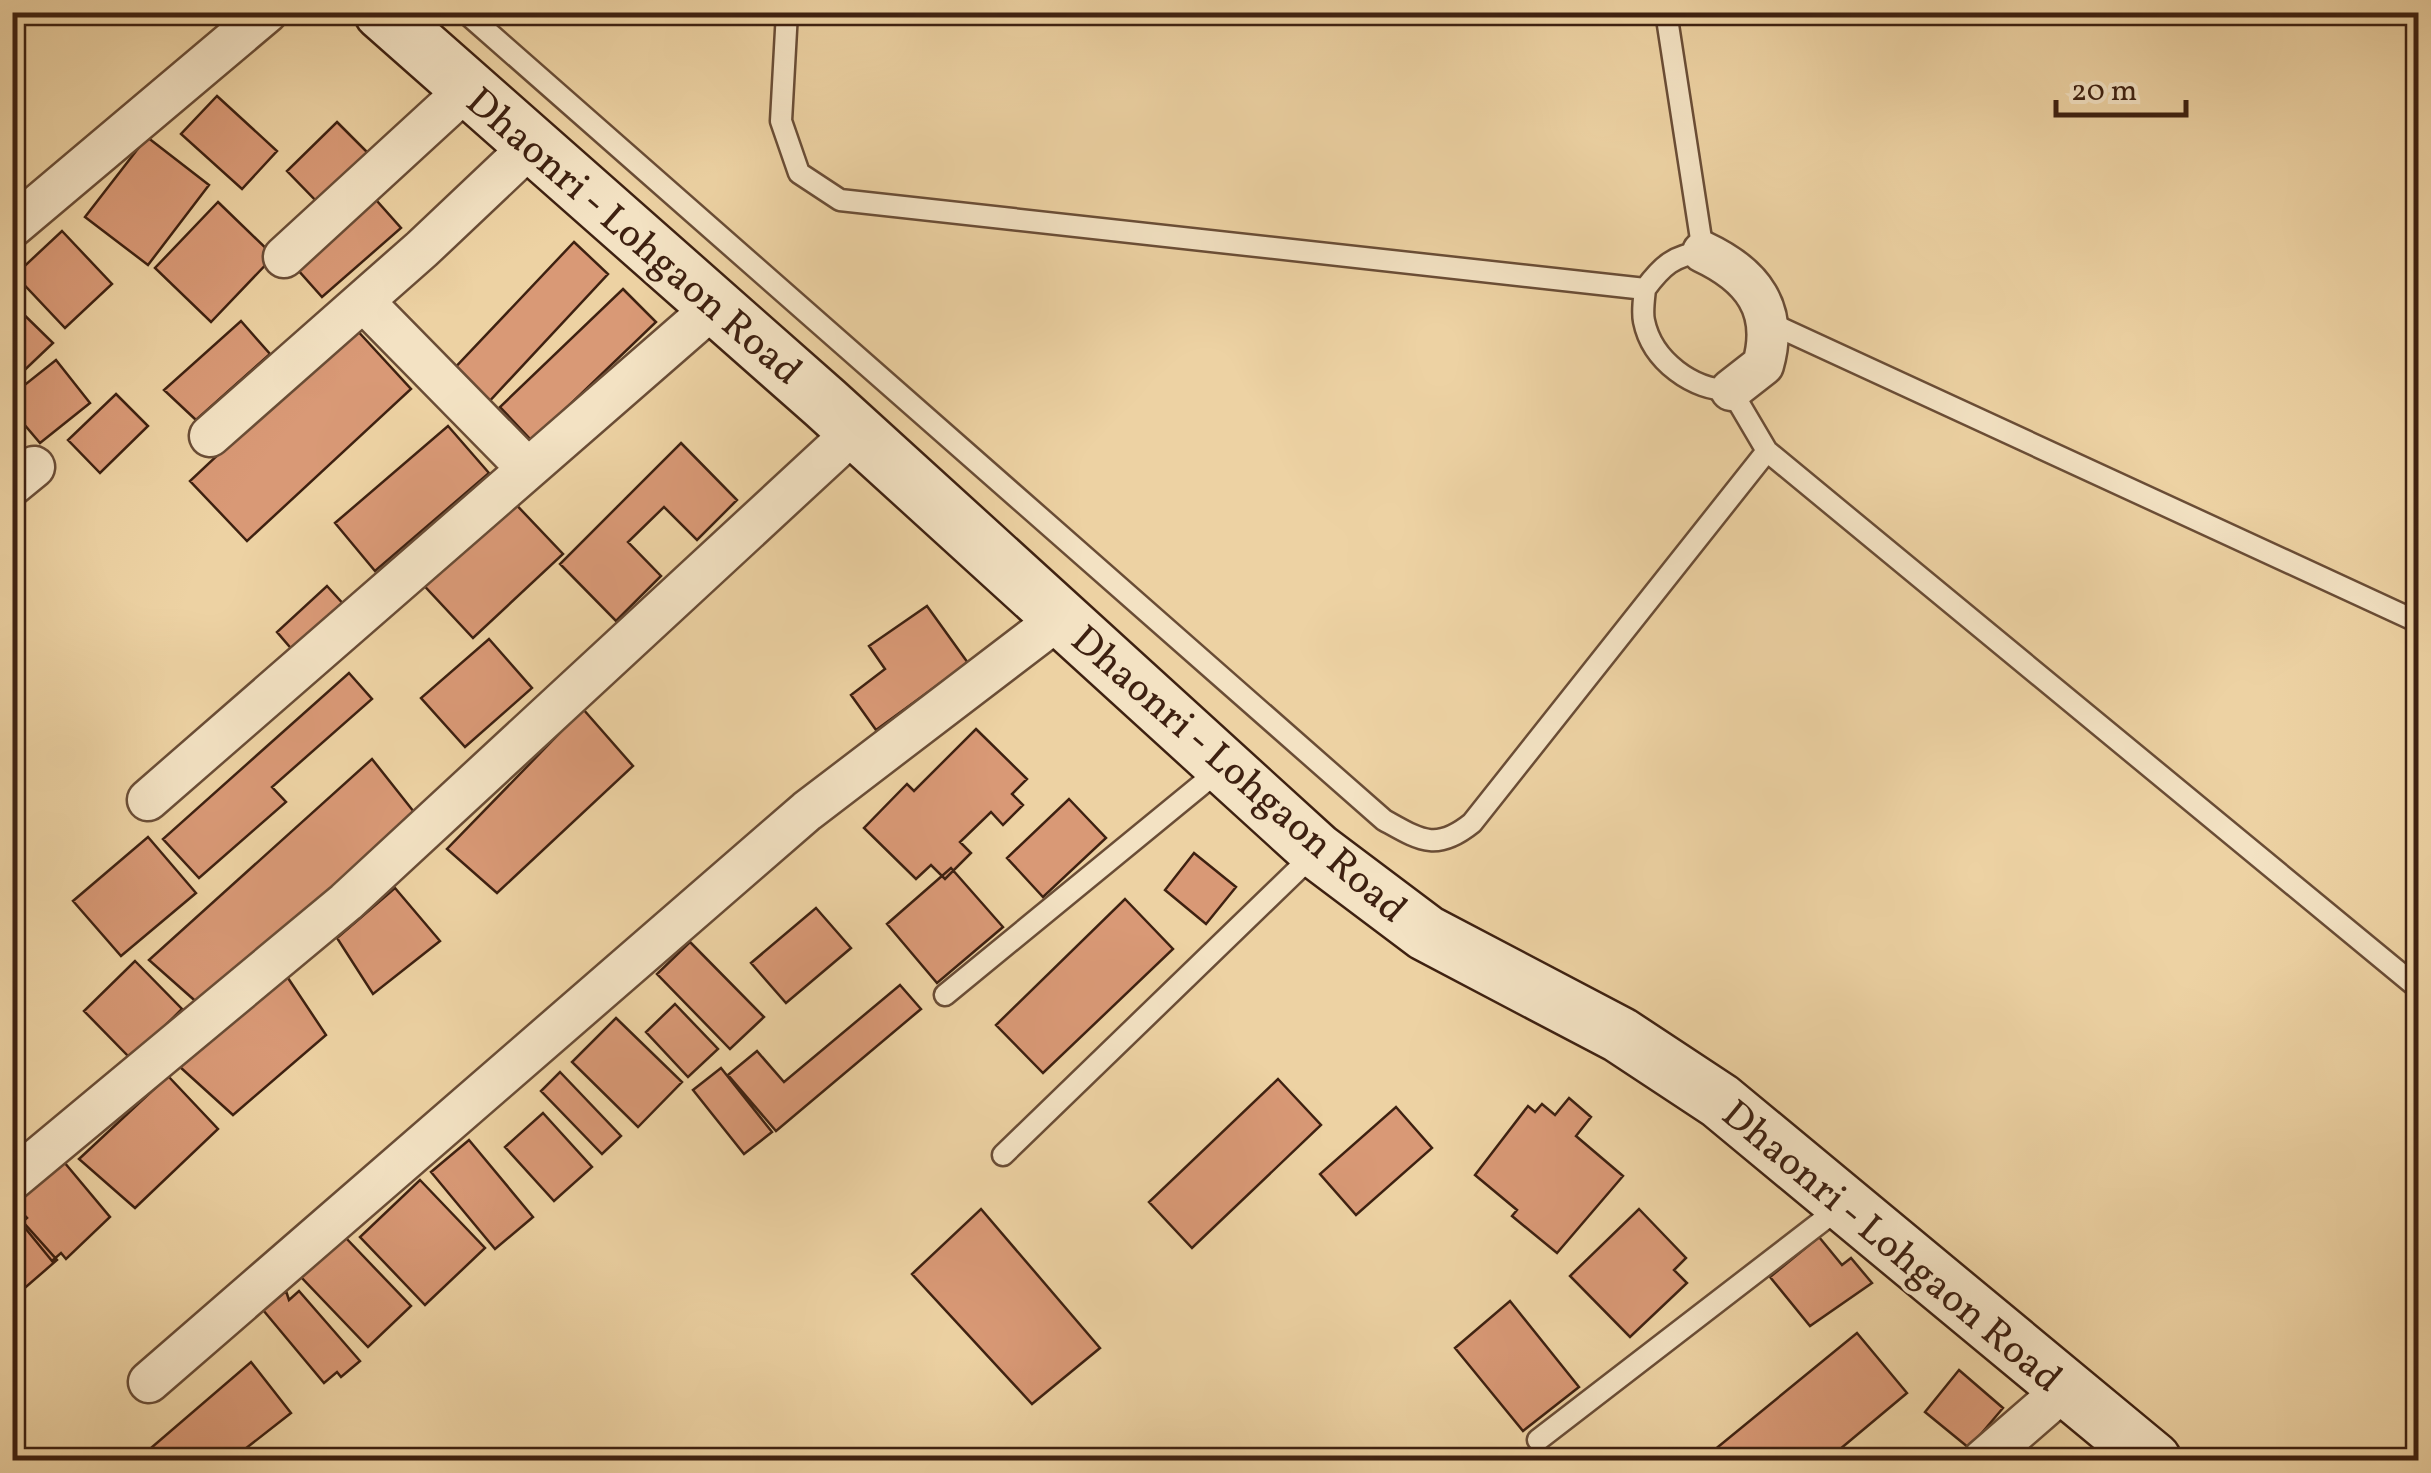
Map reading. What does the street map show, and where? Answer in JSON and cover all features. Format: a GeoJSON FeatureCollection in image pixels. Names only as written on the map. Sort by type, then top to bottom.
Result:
{"type":"FeatureCollection","features":[{"type":"Feature","properties":{"kind":"main road","name":"Dhaonri - Lohgaon Road"},"geometry":{"type":"LineString","coordinates":[[382,12],[856,430],[1318,850],[1426,934],[1620,1034],[1720,1101],[2153,1460]]}},
{"type":"Feature","properties":{"kind":"street"},"geometry":{"type":"LineString","coordinates":[[12,227],[267,12]]}},
{"type":"Feature","properties":{"kind":"street"},"geometry":{"type":"LineString","coordinates":[[284,257],[468,88]]}},
{"type":"Feature","properties":{"kind":"street"},"geometry":{"type":"LineString","coordinates":[[210,436],[364,302],[534,144]]}},
{"type":"Feature","properties":{"kind":"street"},"geometry":{"type":"LineString","coordinates":[[1703,252],[1734,267],[1762,300],[1770,323],[1764,365],[1731,390]]}},
{"type":"Feature","properties":{"kind":"street"},"geometry":{"type":"LineString","coordinates":[[364,302],[528,469]]}},
{"type":"Feature","properties":{"kind":"street"},"geometry":{"type":"LineString","coordinates":[[148,800],[715,306]]}},
{"type":"Feature","properties":{"kind":"street"},"geometry":{"type":"LineString","coordinates":[[12,1180],[346,902],[856,430]]}},
{"type":"Feature","properties":{"kind":"street"},"geometry":{"type":"LineString","coordinates":[[149,1382],[807,811],[1061,617]]}},
{"type":"Feature","properties":{"kind":"street"},"geometry":{"type":"LineString","coordinates":[[1984,1460],[2066,1388]]}},
{"type":"Feature","properties":{"kind":"lane"},"geometry":{"type":"LineString","coordinates":[[465,12],[1384,820],[1421,840],[1451,840],[1472,823],[1767,452]]}},
{"type":"Feature","properties":{"kind":"lane"},"geometry":{"type":"LineString","coordinates":[[787,12],[781,121],[799,173],[840,200],[1645,289]]}},
{"type":"Feature","properties":{"kind":"lane"},"geometry":{"type":"LineString","coordinates":[[1666,12],[1703,252],[1682,254],[1664,265],[1645,289],[1644,320],[1671,364],[1687,380],[1709,391],[1731,390],[1767,452],[2418,988]]}},
{"type":"Feature","properties":{"kind":"lane"},"geometry":{"type":"LineString","coordinates":[[1770,323],[2418,622]]}},
{"type":"Feature","properties":{"kind":"lane"},"geometry":{"type":"LineString","coordinates":[[945,996],[1224,766]]}},
{"type":"Feature","properties":{"kind":"lane"},"geometry":{"type":"LineString","coordinates":[[1003,1155],[1318,850]]}},
{"type":"Feature","properties":{"kind":"lane"},"geometry":{"type":"LineString","coordinates":[[1538,1440],[1844,1204]]}},
{"type":"Feature","properties":{"kind":"building"},"geometry":{"type":"Polygon","coordinates":[[[217,96],[277,151],[242,189],[181,134],[217,96]]]}},
{"type":"Feature","properties":{"kind":"building"},"geometry":{"type":"Polygon","coordinates":[[[337,122],[374,159],[323,208],[287,171],[337,122]]]}},
{"type":"Feature","properties":{"kind":"building"},"geometry":{"type":"Polygon","coordinates":[[[147,137],[209,185],[148,265],[85,217],[147,137]]]}},
{"type":"Feature","properties":{"kind":"building"},"geometry":{"type":"Polygon","coordinates":[[[369,192],[401,228],[322,297],[290,261],[369,192]]]}},
{"type":"Feature","properties":{"kind":"building"},"geometry":{"type":"Polygon","coordinates":[[[218,202],[274,256],[211,322],[155,268],[218,202]]]}},
{"type":"Feature","properties":{"kind":"building"},"geometry":{"type":"Polygon","coordinates":[[[62,231],[112,284],[65,328],[15,275],[62,231]]]}},
{"type":"Feature","properties":{"kind":"building"},"geometry":{"type":"Polygon","coordinates":[[[574,242],[608,274],[485,406],[450,373],[574,242]]]}},
{"type":"Feature","properties":{"kind":"building"},"geometry":{"type":"Polygon","coordinates":[[[623,289],[656,322],[532,441],[500,407],[623,289]]]}},
{"type":"Feature","properties":{"kind":"building"},"geometry":{"type":"Polygon","coordinates":[[[12,303],[53,343],[12,382],[12,303]]]}},
{"type":"Feature","properties":{"kind":"building"},"geometry":{"type":"Polygon","coordinates":[[[241,321],[270,354],[196,420],[164,390],[241,321]]]}},
{"type":"Feature","properties":{"kind":"building"},"geometry":{"type":"Polygon","coordinates":[[[354,327],[411,389],[247,541],[190,481],[354,327]]]}},
{"type":"Feature","properties":{"kind":"building"},"geometry":{"type":"Polygon","coordinates":[[[56,360],[90,403],[40,443],[12,410],[12,395],[56,360]]]}},
{"type":"Feature","properties":{"kind":"building"},"geometry":{"type":"Polygon","coordinates":[[[116,394],[148,426],[100,473],[68,440],[116,394]]]}},
{"type":"Feature","properties":{"kind":"building"},"geometry":{"type":"Polygon","coordinates":[[[448,426],[489,473],[375,571],[335,523],[448,426]]]}},
{"type":"Feature","properties":{"kind":"building"},"geometry":{"type":"Polygon","coordinates":[[[681,443],[737,500],[697,540],[664,507],[628,542],[661,576],[616,621],[560,564],[681,443]]]}},
{"type":"Feature","properties":{"kind":"building"},"geometry":{"type":"Polygon","coordinates":[[[507,495],[563,554],[473,638],[417,578],[507,495]]]}},
{"type":"Feature","properties":{"kind":"building"},"geometry":{"type":"Polygon","coordinates":[[[327,586],[346,607],[295,653],[277,632],[327,586]]]}},
{"type":"Feature","properties":{"kind":"building"},"geometry":{"type":"Polygon","coordinates":[[[927,606],[968,663],[876,730],[851,695],[885,669],[869,646],[927,606]]]}},
{"type":"Feature","properties":{"kind":"building"},"geometry":{"type":"Polygon","coordinates":[[[489,639],[532,688],[465,747],[421,698],[489,639]]]}},
{"type":"Feature","properties":{"kind":"building"},"geometry":{"type":"Polygon","coordinates":[[[349,673],[372,699],[272,787],[286,802],[199,878],[163,839],[349,673]]]}},
{"type":"Feature","properties":{"kind":"building"},"geometry":{"type":"Polygon","coordinates":[[[583,709],[633,766],[497,893],[447,849],[583,709]]]}},
{"type":"Feature","properties":{"kind":"building"},"geometry":{"type":"Polygon","coordinates":[[[976,729],[1027,779],[1012,794],[1023,805],[1003,825],[991,812],[960,842],[971,853],[945,879],[931,865],[916,879],[864,828],[907,784],[914,791],[976,729]]]}},
{"type":"Feature","properties":{"kind":"building"},"geometry":{"type":"Polygon","coordinates":[[[372,759],[418,817],[201,1006],[149,960],[372,759]]]}},
{"type":"Feature","properties":{"kind":"building"},"geometry":{"type":"Polygon","coordinates":[[[1069,799],[1106,838],[1043,897],[1007,858],[1069,799]]]}},
{"type":"Feature","properties":{"kind":"building"},"geometry":{"type":"Polygon","coordinates":[[[148,837],[196,893],[121,956],[73,901],[148,837]]]}},
{"type":"Feature","properties":{"kind":"building"},"geometry":{"type":"Polygon","coordinates":[[[1194,853],[1236,887],[1206,924],[1165,890],[1194,853]]]}},
{"type":"Feature","properties":{"kind":"building"},"geometry":{"type":"Polygon","coordinates":[[[951,868],[1003,927],[937,983],[887,924],[951,868]]]}},
{"type":"Feature","properties":{"kind":"building"},"geometry":{"type":"Polygon","coordinates":[[[395,888],[440,941],[373,994],[337,938],[395,888]]]}},
{"type":"Feature","properties":{"kind":"building"},"geometry":{"type":"Polygon","coordinates":[[[1125,899],[1173,949],[1043,1073],[996,1025],[1125,899]]]}},
{"type":"Feature","properties":{"kind":"building"},"geometry":{"type":"Polygon","coordinates":[[[816,908],[851,948],[786,1003],[751,963],[816,908]]]}},
{"type":"Feature","properties":{"kind":"building"},"geometry":{"type":"Polygon","coordinates":[[[690,942],[764,1017],[730,1049],[657,974],[690,942]]]}},
{"type":"Feature","properties":{"kind":"building"},"geometry":{"type":"Polygon","coordinates":[[[135,961],[182,1009],[131,1059],[84,1011],[135,961]]]}},
{"type":"Feature","properties":{"kind":"building"},"geometry":{"type":"Polygon","coordinates":[[[284,972],[326,1035],[233,1115],[180,1067],[284,972]]]}},
{"type":"Feature","properties":{"kind":"building"},"geometry":{"type":"Polygon","coordinates":[[[900,985],[921,1009],[776,1131],[728,1075],[757,1051],[784,1082],[900,985]]]}},
{"type":"Feature","properties":{"kind":"building"},"geometry":{"type":"Polygon","coordinates":[[[675,1004],[718,1049],[688,1077],[646,1032],[675,1004]]]}},
{"type":"Feature","properties":{"kind":"building"},"geometry":{"type":"Polygon","coordinates":[[[616,1018],[682,1082],[638,1127],[572,1062],[616,1018]]]}},
{"type":"Feature","properties":{"kind":"building"},"geometry":{"type":"Polygon","coordinates":[[[721,1068],[772,1132],[744,1154],[693,1090],[721,1068]]]}},
{"type":"Feature","properties":{"kind":"building"},"geometry":{"type":"Polygon","coordinates":[[[560,1072],[621,1136],[602,1154],[541,1091],[560,1072]]]}},
{"type":"Feature","properties":{"kind":"building"},"geometry":{"type":"Polygon","coordinates":[[[168,1076],[218,1129],[135,1208],[79,1159],[168,1076]]]}},
{"type":"Feature","properties":{"kind":"building"},"geometry":{"type":"Polygon","coordinates":[[[1278,1079],[1321,1125],[1192,1248],[1149,1202],[1278,1079]]]}},
{"type":"Feature","properties":{"kind":"building"},"geometry":{"type":"Polygon","coordinates":[[[1569,1098],[1591,1117],[1576,1136],[1623,1176],[1557,1253],[1512,1216],[1517,1210],[1475,1175],[1528,1106],[1535,1112],[1542,1104],[1555,1115],[1569,1098]]]}},
{"type":"Feature","properties":{"kind":"building"},"geometry":{"type":"Polygon","coordinates":[[[1396,1107],[1432,1148],[1356,1215],[1320,1174],[1396,1107]]]}},
{"type":"Feature","properties":{"kind":"building"},"geometry":{"type":"Polygon","coordinates":[[[543,1113],[592,1167],[554,1201],[505,1147],[543,1113]]]}},
{"type":"Feature","properties":{"kind":"building"},"geometry":{"type":"Polygon","coordinates":[[[469,1140],[533,1217],[495,1249],[431,1172],[469,1140]]]}},
{"type":"Feature","properties":{"kind":"building"},"geometry":{"type":"Polygon","coordinates":[[[64,1162],[110,1217],[66,1259],[61,1253],[52,1261],[21,1223],[27,1218],[14,1204],[64,1162]]]}},
{"type":"Feature","properties":{"kind":"building"},"geometry":{"type":"Polygon","coordinates":[[[420,1180],[485,1248],[425,1305],[360,1237],[420,1180]]]}},
{"type":"Feature","properties":{"kind":"building"},"geometry":{"type":"Polygon","coordinates":[[[981,1209],[1100,1348],[1032,1404],[912,1274],[981,1209]]]}},
{"type":"Feature","properties":{"kind":"building"},"geometry":{"type":"Polygon","coordinates":[[[1639,1209],[1686,1258],[1674,1270],[1687,1283],[1630,1337],[1570,1276],[1639,1209]]]}},
{"type":"Feature","properties":{"kind":"building"},"geometry":{"type":"Polygon","coordinates":[[[15,1213],[57,1260],[12,1299],[12,1215],[15,1213]]]}},
{"type":"Feature","properties":{"kind":"building"},"geometry":{"type":"Polygon","coordinates":[[[344,1236],[411,1306],[368,1347],[301,1277],[344,1236]]]}},
{"type":"Feature","properties":{"kind":"building"},"geometry":{"type":"Polygon","coordinates":[[[1819,1237],[1842,1265],[1851,1258],[1872,1283],[1810,1326],[1770,1277],[1819,1237]]]}},
{"type":"Feature","properties":{"kind":"building"},"geometry":{"type":"Polygon","coordinates":[[[286,1291],[289,1300],[299,1291],[360,1361],[341,1377],[337,1372],[324,1383],[263,1310],[286,1291]]]}},
{"type":"Feature","properties":{"kind":"building"},"geometry":{"type":"Polygon","coordinates":[[[1510,1301],[1579,1387],[1523,1431],[1455,1348],[1510,1301]]]}},
{"type":"Feature","properties":{"kind":"building"},"geometry":{"type":"Polygon","coordinates":[[[1857,1333],[1907,1393],[1827,1460],[1702,1460],[1857,1333]]]}},
{"type":"Feature","properties":{"kind":"building"},"geometry":{"type":"Polygon","coordinates":[[[251,1362],[291,1413],[231,1460],[137,1460],[251,1362]]]}},
{"type":"Feature","properties":{"kind":"building"},"geometry":{"type":"Polygon","coordinates":[[[1959,1370],[2003,1408],[1969,1448],[1925,1412],[1959,1370]]]}}]}
